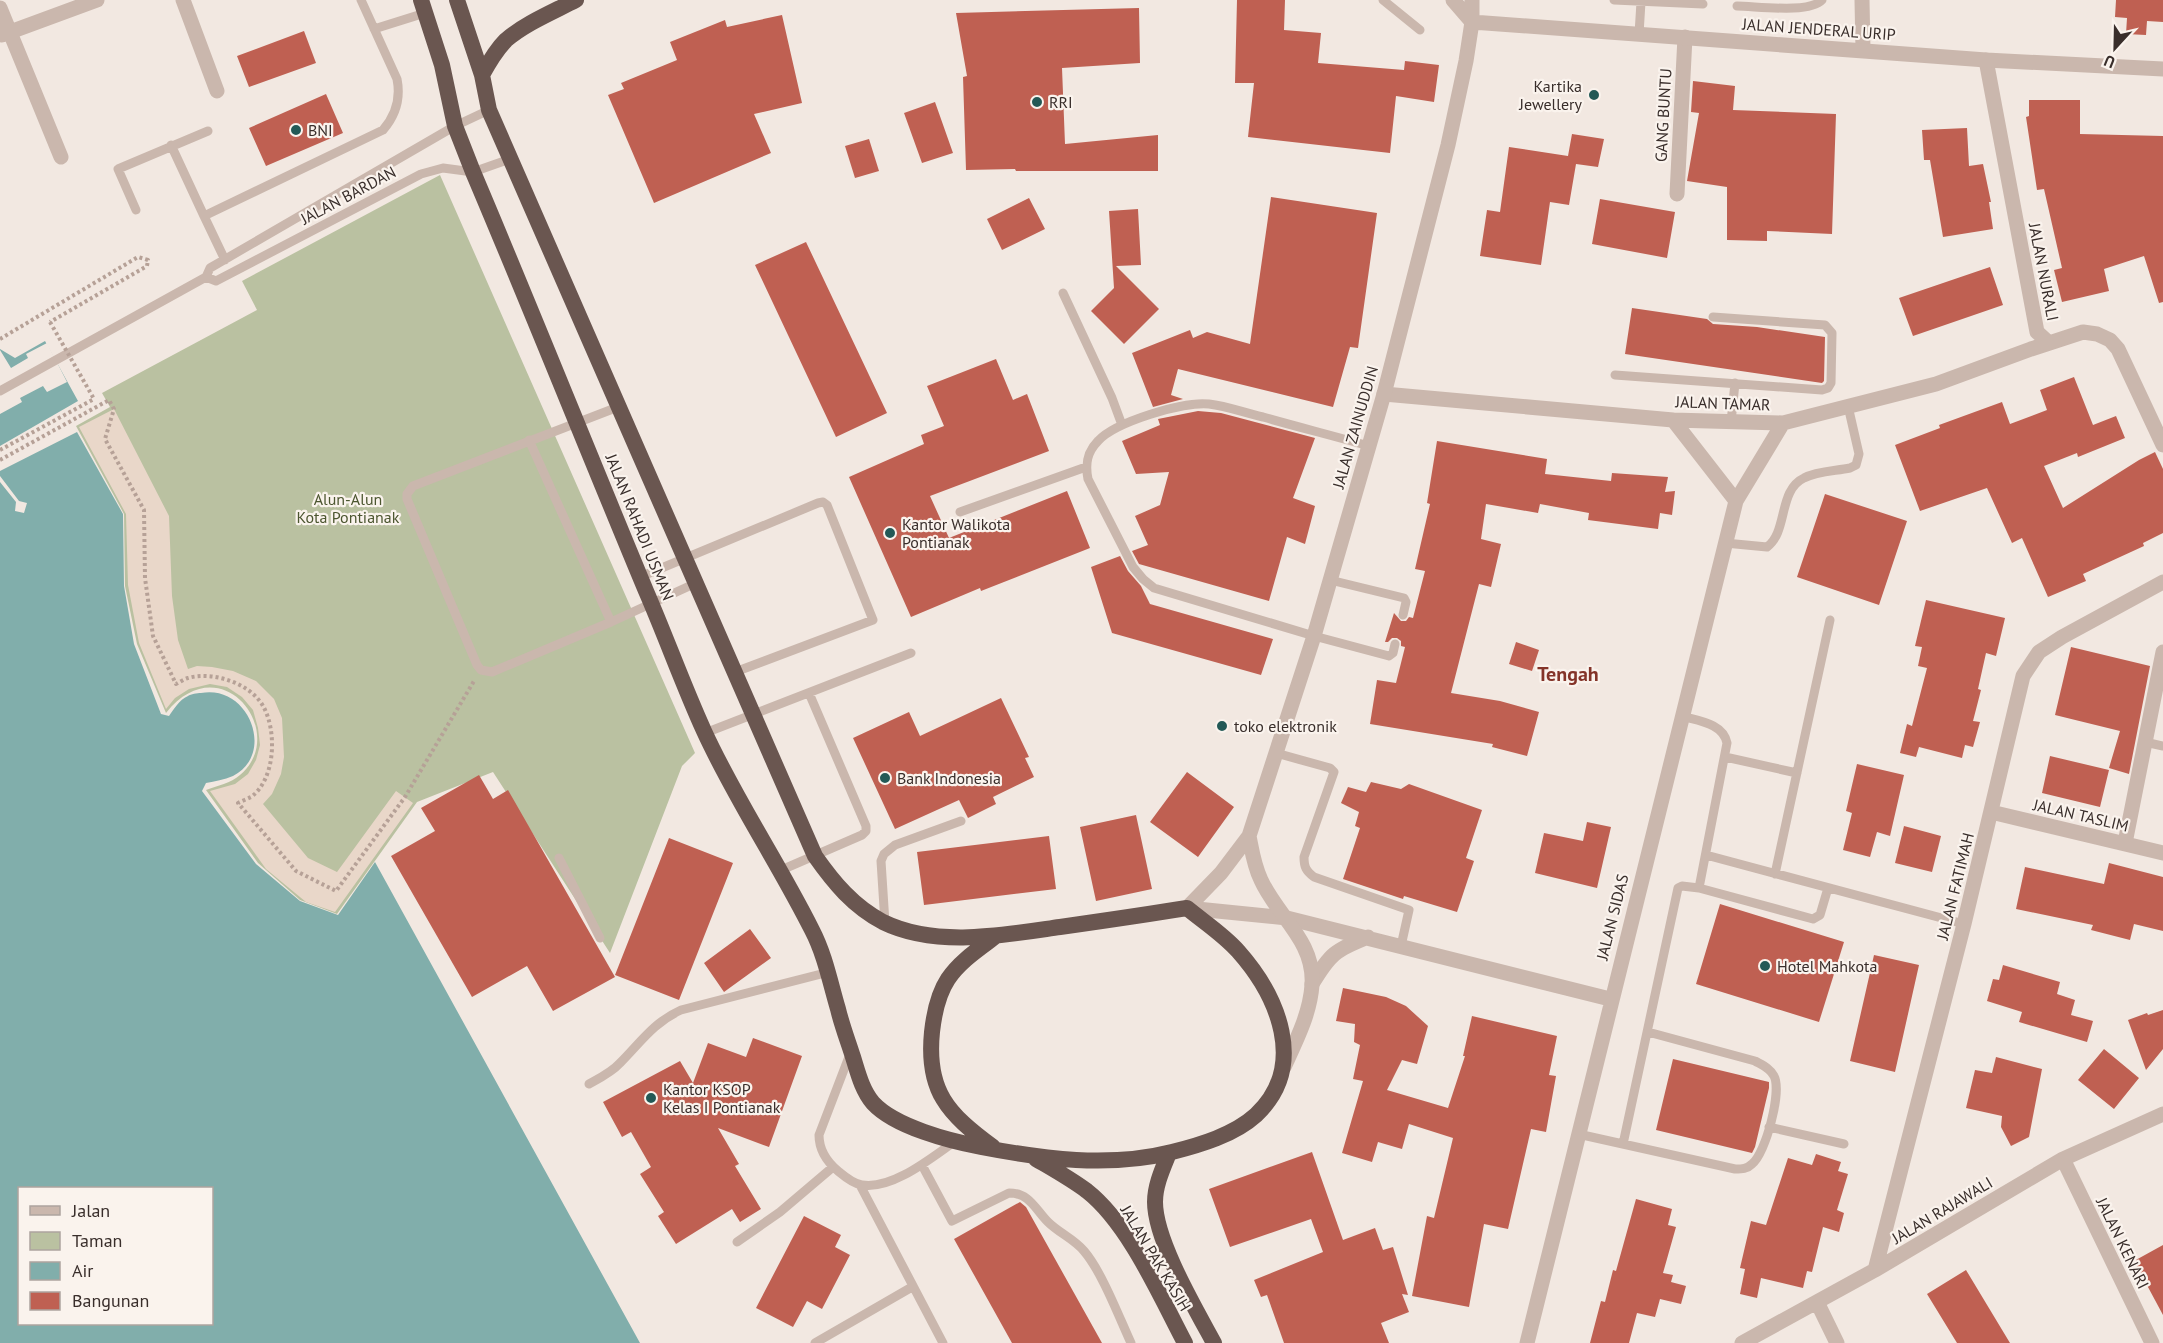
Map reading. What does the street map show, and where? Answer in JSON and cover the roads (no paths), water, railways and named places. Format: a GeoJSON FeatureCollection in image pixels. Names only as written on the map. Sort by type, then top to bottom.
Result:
{"type":"FeatureCollection","features":[{"type":"Feature","properties":{"kind":"highway","name":"JALAN RAHADI USMAN"},"geometry":{"type":"LineString","coordinates":[[457,0],[482,75],[489,110],[510,159],[815,856],[844,894],[862,909],[885,923],[949,938],[996,936],[1187,908]]}},
{"type":"Feature","properties":{"kind":"highway"},"geometry":{"type":"LineString","coordinates":[[482,75],[494,54],[506,40],[576,0]]}},
{"type":"Feature","properties":{"kind":"highway","name":"JALAN RAHADI USMAN"},"geometry":{"type":"LineString","coordinates":[[423,6],[442,65],[455,126],[640,577],[705,733],[813,932],[829,972],[838,1011],[861,1084],[874,1103],[889,1116],[954,1142],[1031,1156],[1089,1161],[1126,1159],[1169,1153],[1213,1139],[1241,1126],[1258,1113],[1275,1089],[1284,1067]]}},
{"type":"Feature","properties":{"kind":"highway"},"geometry":{"type":"LineString","coordinates":[[1187,908],[1235,947],[1261,980],[1275,1007],[1282,1033],[1284,1067]]}},
{"type":"Feature","properties":{"kind":"highway"},"geometry":{"type":"LineString","coordinates":[[996,936],[965,960],[948,979],[940,996],[933,1022],[931,1047],[932,1071],[939,1093],[952,1112],[971,1131],[997,1150]]}},
{"type":"Feature","properties":{"kind":"highway","name":"JALAN PAK KASIH"},"geometry":{"type":"LineString","coordinates":[[1169,1153],[1159,1179],[1155,1201],[1157,1225],[1214,1343]]}},
{"type":"Feature","properties":{"kind":"highway","name":"JALAN PAK KASIH"},"geometry":{"type":"LineString","coordinates":[[1031,1156],[1088,1192],[1105,1208],[1134,1250],[1185,1343]]}},
{"type":"Feature","properties":{"kind":"street"},"geometry":{"type":"LineString","coordinates":[[5,34],[98,0]]}},
{"type":"Feature","properties":{"kind":"street"},"geometry":{"type":"LineString","coordinates":[[183,0],[217,91]]}},
{"type":"Feature","properties":{"kind":"street"},"geometry":{"type":"LineString","coordinates":[[1453,0],[1472,22]]}},
{"type":"Feature","properties":{"kind":"street","name":"JALAN ZAINUDDIN"},"geometry":{"type":"LineString","coordinates":[[1187,908],[1221,873],[1249,836],[1314,636],[1384,394],[1460,95],[1472,22],[1472,0]]}},
{"type":"Feature","properties":{"kind":"street"},"geometry":{"type":"LineString","coordinates":[[1862,0],[1863,50]]}},
{"type":"Feature","properties":{"kind":"street"},"geometry":{"type":"LineString","coordinates":[[0,8],[5,34],[61,157]]}},
{"type":"Feature","properties":{"kind":"street","name":"JALAN JENDERAL URIP"},"geometry":{"type":"LineString","coordinates":[[1472,22],[1986,60],[2163,69]]}},
{"type":"Feature","properties":{"kind":"street","name":"GANG BUNTU"},"geometry":{"type":"LineString","coordinates":[[1677,194],[1685,37]]}},
{"type":"Feature","properties":{"kind":"street","name":"JALAN NURALI"},"geometry":{"type":"LineString","coordinates":[[1986,60],[2037,332],[2049,343],[2083,332],[2097,334],[2110,340],[2118,349],[2163,445]]}},
{"type":"Feature","properties":{"kind":"street","name":"JALAN TAMAR"},"geometry":{"type":"LineString","coordinates":[[1384,394],[1673,420],[1784,423],[1936,384],[2049,343]]}},
{"type":"Feature","properties":{"kind":"street"},"geometry":{"type":"LineString","coordinates":[[1673,420],[1736,501]]}},
{"type":"Feature","properties":{"kind":"street","name":"JALAN SIDAS"},"geometry":{"type":"LineString","coordinates":[[1527,1343],[1610,999],[1736,501],[1784,423]]}},
{"type":"Feature","properties":{"kind":"street","name":"JALAN FATIMAH"},"geometry":{"type":"LineString","coordinates":[[1875,1270],[1964,924],[2023,676],[2039,652],[2163,582]]}},
{"type":"Feature","properties":{"kind":"street"},"geometry":{"type":"LineString","coordinates":[[2126,843],[2163,652]]}},
{"type":"Feature","properties":{"kind":"street","name":"JALAN TASLIM"},"geometry":{"type":"LineString","coordinates":[[1991,812],[2163,853]]}},
{"type":"Feature","properties":{"kind":"street"},"geometry":{"type":"LineString","coordinates":[[1249,836],[1261,881],[1305,947],[1310,960],[1312,984],[1307,1011],[1299,1036],[1284,1067]]}},
{"type":"Feature","properties":{"kind":"street"},"geometry":{"type":"LineString","coordinates":[[1187,908],[1287,918],[1610,999]]}},
{"type":"Feature","properties":{"kind":"street"},"geometry":{"type":"LineString","coordinates":[[1312,984],[1325,962],[1335,952],[1368,937]]}},
{"type":"Feature","properties":{"kind":"street","name":"JALAN RAJAWALI"},"geometry":{"type":"LineString","coordinates":[[1742,1343],[1875,1270],[2063,1159],[2163,1114]]}},
{"type":"Feature","properties":{"kind":"street","name":"JALAN KENARI"},"geometry":{"type":"LineString","coordinates":[[2063,1159],[2152,1343]]}},
{"type":"Feature","properties":{"kind":"street"},"geometry":{"type":"LineString","coordinates":[[1817,1302],[1837,1343]]}},
{"type":"Feature","properties":{"kind":"lane"},"geometry":{"type":"LineString","coordinates":[[204,216],[383,130],[395,113],[399,90],[397,79],[361,0]]}},
{"type":"Feature","properties":{"kind":"lane"},"geometry":{"type":"LineString","coordinates":[[1383,0],[1420,30]]}},
{"type":"Feature","properties":{"kind":"lane"},"geometry":{"type":"LineString","coordinates":[[1614,0],[1703,4]]}},
{"type":"Feature","properties":{"kind":"lane"},"geometry":{"type":"LineString","coordinates":[[1737,6],[1806,8],[1822,0]]}},
{"type":"Feature","properties":{"kind":"lane"},"geometry":{"type":"LineString","coordinates":[[1639,34],[1641,2]]}},
{"type":"Feature","properties":{"kind":"lane"},"geometry":{"type":"LineString","coordinates":[[374,29],[423,6]]}},
{"type":"Feature","properties":{"kind":"lane","name":"JALAN BARDAN"},"geometry":{"type":"LineString","coordinates":[[0,391],[206,277],[210,268],[455,126],[489,110]]}},
{"type":"Feature","properties":{"kind":"lane"},"geometry":{"type":"LineString","coordinates":[[136,210],[118,169],[208,131]]}},
{"type":"Feature","properties":{"kind":"lane"},"geometry":{"type":"LineString","coordinates":[[171,145],[225,260]]}},
{"type":"Feature","properties":{"kind":"lane","name":"JALAN BARDAN"},"geometry":{"type":"LineString","coordinates":[[206,277],[216,281],[421,174],[443,168],[474,172],[510,159]]}},
{"type":"Feature","properties":{"kind":"lane"},"geometry":{"type":"LineString","coordinates":[[1063,293],[1112,398],[1122,425]]}},
{"type":"Feature","properties":{"kind":"lane"},"geometry":{"type":"LineString","coordinates":[[1615,375],[1822,390],[1828,388],[1832,377],[1830,328],[1819,323],[1713,316]]}},
{"type":"Feature","properties":{"kind":"lane"},"geometry":{"type":"LineString","coordinates":[[1731,422],[1735,383]]}},
{"type":"Feature","properties":{"kind":"lane"},"geometry":{"type":"LineString","coordinates":[[1369,446],[1208,404],[1185,405],[1122,425],[1098,440],[1089,454],[1086,467],[1088,479],[1133,567],[1155,588],[1389,656],[1393,653],[1395,644]]}},
{"type":"Feature","properties":{"kind":"lane"},"geometry":{"type":"LineString","coordinates":[[1725,543],[1767,547],[1776,537],[1789,496],[1799,480],[1806,476],[1856,465],[1859,454],[1848,406]]}},
{"type":"Feature","properties":{"kind":"lane"},"geometry":{"type":"LineString","coordinates":[[618,407],[413,486],[407,494],[407,499],[477,665],[481,670],[492,672],[696,583]]}},
{"type":"Feature","properties":{"kind":"lane"},"geometry":{"type":"LineString","coordinates":[[529,441],[611,622]]}},
{"type":"Feature","properties":{"kind":"lane"},"geometry":{"type":"LineString","coordinates":[[960,512],[1086,467]]}},
{"type":"Feature","properties":{"kind":"lane"},"geometry":{"type":"LineString","coordinates":[[640,577],[818,503],[823,502],[827,505],[873,620],[735,672]]}},
{"type":"Feature","properties":{"kind":"lane"},"geometry":{"type":"LineString","coordinates":[[1330,580],[1404,598],[1406,602],[1403,615]]}},
{"type":"Feature","properties":{"kind":"lane"},"geometry":{"type":"LineString","coordinates":[[1775,874],[1830,620]]}},
{"type":"Feature","properties":{"kind":"lane"},"geometry":{"type":"LineString","coordinates":[[705,733],[911,653]]}},
{"type":"Feature","properties":{"kind":"lane"},"geometry":{"type":"LineString","coordinates":[[779,871],[866,831],[866,826],[809,693]]}},
{"type":"Feature","properties":{"kind":"lane"},"geometry":{"type":"LineString","coordinates":[[1681,716],[1713,726],[1721,731],[1727,743],[1699,888]]}},
{"type":"Feature","properties":{"kind":"lane"},"geometry":{"type":"LineString","coordinates":[[2145,742],[2163,746]]}},
{"type":"Feature","properties":{"kind":"lane"},"geometry":{"type":"LineString","coordinates":[[1276,753],[1330,768],[1334,772],[1304,857],[1307,872],[1314,877],[1409,910],[1401,946]]}},
{"type":"Feature","properties":{"kind":"lane"},"geometry":{"type":"LineString","coordinates":[[1725,757],[1797,773]]}},
{"type":"Feature","properties":{"kind":"lane"},"geometry":{"type":"LineString","coordinates":[[885,923],[881,861],[884,854],[895,845],[961,822]]}},
{"type":"Feature","properties":{"kind":"lane"},"geometry":{"type":"LineString","coordinates":[[1706,855],[1964,924]]}},
{"type":"Feature","properties":{"kind":"lane"},"geometry":{"type":"LineString","coordinates":[[559,858],[600,938]]}},
{"type":"Feature","properties":{"kind":"lane"},"geometry":{"type":"LineString","coordinates":[[1623,1144],[1678,888],[1682,886],[1699,888],[1813,919],[1820,915],[1828,888]]}},
{"type":"Feature","properties":{"kind":"lane"},"geometry":{"type":"LineString","coordinates":[[589,1084],[619,1065],[652,1028],[666,1017],[681,1010],[829,972]]}},
{"type":"Feature","properties":{"kind":"lane"},"geometry":{"type":"LineString","coordinates":[[1578,1134],[1735,1169],[1746,1169],[1760,1155],[1769,1127],[1776,1087],[1774,1076],[1767,1068],[1755,1061],[1648,1032]]}},
{"type":"Feature","properties":{"kind":"lane"},"geometry":{"type":"LineString","coordinates":[[851,1052],[819,1135],[819,1144],[833,1167],[860,1185],[943,1343]]}},
{"type":"Feature","properties":{"kind":"lane"},"geometry":{"type":"LineString","coordinates":[[1769,1127],[1844,1144]]}},
{"type":"Feature","properties":{"kind":"lane"},"geometry":{"type":"LineString","coordinates":[[860,1185],[892,1180],[922,1165],[954,1142]]}},
{"type":"Feature","properties":{"kind":"lane"},"geometry":{"type":"LineString","coordinates":[[922,1165],[952,1221],[1009,1193],[1026,1196],[1050,1225],[1073,1240],[1092,1260],[1131,1343]]}},
{"type":"Feature","properties":{"kind":"lane"},"geometry":{"type":"LineString","coordinates":[[737,1242],[780,1212],[833,1167]]}},
{"type":"Feature","properties":{"kind":"lane"},"geometry":{"type":"LineString","coordinates":[[815,1343],[912,1287]]}},
{"type":"Feature","properties":{"kind":"water"},"geometry":{"type":"Polygon","coordinates":[[[45,341],[78,401],[0,446],[0,349],[15,358],[45,341]]]}},
{"type":"Feature","properties":{"kind":"water"},"geometry":{"type":"Polygon","coordinates":[[[77,432],[123,514],[124,586],[134,644],[161,714],[169,716],[179,702],[191,695],[218,693],[232,699],[244,710],[251,723],[254,738],[253,752],[246,766],[233,776],[206,783],[202,791],[256,864],[300,901],[338,915],[375,862],[640,1343],[0,1343],[0,471],[77,432]]]}},
{"type":"Feature","properties":{"kind":"place","name":"Kartika Jewellery"},"geometry":{"type":"Point","coordinates":[1594,95]}},
{"type":"Feature","properties":{"kind":"place","name":"RRI"},"geometry":{"type":"Point","coordinates":[1037,102]}},
{"type":"Feature","properties":{"kind":"place","name":"BNI"},"geometry":{"type":"Point","coordinates":[296,130]}},
{"type":"Feature","properties":{"kind":"place","name":"Kantor Walikota Pontianak"},"geometry":{"type":"Point","coordinates":[890,533]}},
{"type":"Feature","properties":{"kind":"place","name":"toko elektronik"},"geometry":{"type":"Point","coordinates":[1222,726]}},
{"type":"Feature","properties":{"kind":"place","name":"Bank Indonesia"},"geometry":{"type":"Point","coordinates":[885,778]}},
{"type":"Feature","properties":{"kind":"place","name":"Hotel Mahkota"},"geometry":{"type":"Point","coordinates":[1765,966]}},
{"type":"Feature","properties":{"kind":"place","name":"Kantor KSOP Kelas I Pontianak"},"geometry":{"type":"Point","coordinates":[651,1098]}},
{"type":"Feature","properties":{"kind":"district","name":"Tengah"},"geometry":{"type":"Point","coordinates":[1568,674]}},
{"type":"Feature","properties":{"kind":"park label","name":"Alun-Alun Kota Pontianak"},"geometry":{"type":"Point","coordinates":[348,508]}}]}
